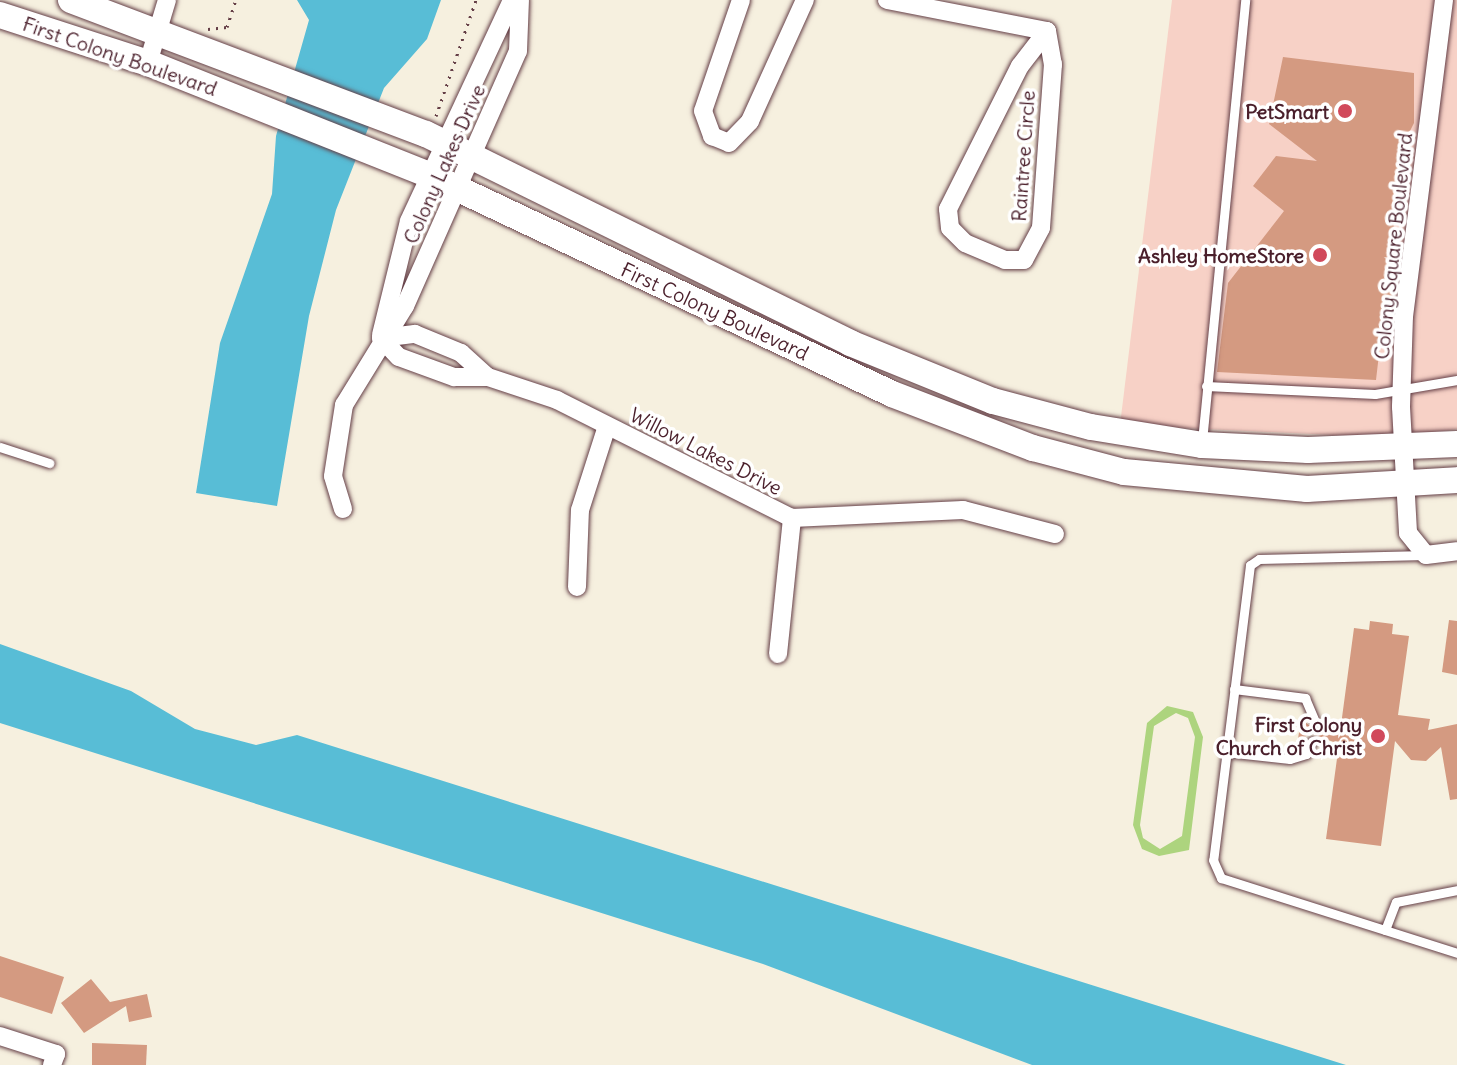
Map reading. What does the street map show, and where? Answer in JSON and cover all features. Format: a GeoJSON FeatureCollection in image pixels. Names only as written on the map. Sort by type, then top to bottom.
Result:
{"type":"FeatureCollection","features":[{"type":"Feature","properties":{"kind":"main road","name":"First Colony Boulevard"},"geometry":{"type":"LineString","coordinates":[[71,0],[273,71],[398,122],[885,360],[993,401],[1091,427],[1202,445],[1403,448],[1457,444]]}},
{"type":"Feature","properties":{"kind":"main road","name":"First Colony Boulevard"},"geometry":{"type":"LineString","coordinates":[[0,15],[148,63],[458,187],[892,394],[1033,448],[1124,472],[1203,480],[1404,488],[1457,480]]}},
{"type":"Feature","properties":{"kind":"main road"},"geometry":{"type":"LineString","coordinates":[[730,319],[743,288]]}},
{"type":"Feature","properties":{"kind":"main road"},"geometry":{"type":"LineString","coordinates":[[1202,445],[1203,480]]}},
{"type":"Feature","properties":{"kind":"street"},"geometry":{"type":"LineString","coordinates":[[148,63],[167,0]]}},
{"type":"Feature","properties":{"kind":"street","name":"Colony Lakes Drive"},"geometry":{"type":"LineString","coordinates":[[381,338],[387,291],[429,175],[434,138],[512,0]]}},
{"type":"Feature","properties":{"kind":"street","name":"Colony Lakes Drive"},"geometry":{"type":"LineString","coordinates":[[343,509],[333,476],[344,405],[381,338],[405,306],[518,51],[520,0]]}},
{"type":"Feature","properties":{"kind":"street"},"geometry":{"type":"LineString","coordinates":[[741,0],[703,111],[712,136],[729,143],[750,121],[805,0]]}},
{"type":"Feature","properties":{"kind":"street","name":"Colony Square Boulevard"},"geometry":{"type":"LineString","coordinates":[[1426,555],[1408,533],[1401,389],[1444,0]]}},
{"type":"Feature","properties":{"kind":"street"},"geometry":{"type":"LineString","coordinates":[[899,1],[1047,31]]}},
{"type":"Feature","properties":{"kind":"street","name":"Raintree Circle"},"geometry":{"type":"LineString","coordinates":[[1047,31],[1053,64],[1041,228],[1024,260],[1005,260],[965,243],[950,228],[948,209],[1020,66],[1047,31]]}},
{"type":"Feature","properties":{"kind":"street","name":"Willow Lakes Drive"},"geometry":{"type":"LineString","coordinates":[[381,338],[415,334],[461,353],[488,377],[607,426],[792,518],[963,510],[1055,534]]}},
{"type":"Feature","properties":{"kind":"street","name":"Willow Lakes Drive"},"geometry":{"type":"LineString","coordinates":[[381,338],[399,357],[454,377],[488,377]]}},
{"type":"Feature","properties":{"kind":"street"},"geometry":{"type":"LineString","coordinates":[[577,587],[580,510],[607,426]]}},
{"type":"Feature","properties":{"kind":"street"},"geometry":{"type":"LineString","coordinates":[[778,654],[792,518]]}},
{"type":"Feature","properties":{"kind":"street"},"geometry":{"type":"LineString","coordinates":[[1426,555],[1457,551]]}},
{"type":"Feature","properties":{"kind":"street"},"geometry":{"type":"LineString","coordinates":[[0,1036],[54,1060]]}},
{"type":"Feature","properties":{"kind":"lane"},"geometry":{"type":"LineString","coordinates":[[1202,445],[1245,0]]}},
{"type":"Feature","properties":{"kind":"lane"},"geometry":{"type":"LineString","coordinates":[[1206,386],[1375,394],[1457,380]]}},
{"type":"Feature","properties":{"kind":"lane"},"geometry":{"type":"LineString","coordinates":[[0,447],[49,463]]}},
{"type":"Feature","properties":{"kind":"lane"},"geometry":{"type":"LineString","coordinates":[[1426,555],[1259,559],[1250,565],[1213,860],[1221,878],[1457,953]]}},
{"type":"Feature","properties":{"kind":"lane"},"geometry":{"type":"LineString","coordinates":[[1234,689],[1305,698],[1315,721]]}},
{"type":"Feature","properties":{"kind":"lane"},"geometry":{"type":"LineString","coordinates":[[1226,752],[1290,759],[1306,754],[1312,741]]}},
{"type":"Feature","properties":{"kind":"lane"},"geometry":{"type":"LineString","coordinates":[[1385,930],[1396,902],[1457,890]]}},
{"type":"Feature","properties":{"kind":"path"},"geometry":{"type":"LineString","coordinates":[[204,28],[227,27],[236,0]]}},
{"type":"Feature","properties":{"kind":"path"},"geometry":{"type":"LineString","coordinates":[[434,138],[465,46],[476,0]]}},
{"type":"Feature","properties":{"kind":"shaded area"},"geometry":{"type":"Polygon","coordinates":[[[1172,0],[1457,0],[1457,429],[1395,438],[1120,425],[1172,0]]]}},
{"type":"Feature","properties":{"kind":"green space"},"geometry":{"type":"Polygon","coordinates":[[[1167,706],[1193,712],[1203,737],[1189,850],[1159,856],[1142,849],[1133,825],[1147,723],[1167,706]],[[1176,713],[1154,726],[1140,825],[1143,838],[1160,849],[1182,836],[1195,737],[1188,718],[1176,713]]]}},
{"type":"Feature","properties":{"kind":"water"},"geometry":{"type":"Polygon","coordinates":[[[297,0],[441,0],[427,39],[384,88],[336,210],[309,316],[277,506],[196,493],[220,343],[272,194],[276,136],[309,20],[297,0]]]}},
{"type":"Feature","properties":{"kind":"water"},"geometry":{"type":"Polygon","coordinates":[[[0,644],[131,691],[195,729],[256,745],[297,735],[1346,1065],[1032,1065],[763,964],[0,723],[0,644]]]}},
{"type":"Feature","properties":{"kind":"building","name":"Ashley HomeStore"},"geometry":{"type":"Polygon","coordinates":[[[1283,57],[1414,73],[1414,123],[1405,141],[1388,269],[1395,291],[1384,311],[1376,380],[1217,372],[1228,283],[1284,211],[1253,186],[1276,156],[1317,161],[1269,124],[1283,57]]]}},
{"type":"Feature","properties":{"kind":"building"},"geometry":{"type":"Polygon","coordinates":[[[1449,620],[1457,621],[1457,675],[1442,672],[1449,620]]]}},
{"type":"Feature","properties":{"kind":"building","name":"First Colony Church of Christ"},"geometry":{"type":"Polygon","coordinates":[[[1370,621],[1393,624],[1392,634],[1409,636],[1398,715],[1430,719],[1428,730],[1457,724],[1457,799],[1450,800],[1441,747],[1426,761],[1411,760],[1395,741],[1381,846],[1326,839],[1339,744],[1312,734],[1298,739],[1301,719],[1313,728],[1341,725],[1354,628],[1369,630],[1370,621]]]}},
{"type":"Feature","properties":{"kind":"building"},"geometry":{"type":"Polygon","coordinates":[[[0,956],[64,977],[52,1014],[0,997],[0,956]]]}},
{"type":"Feature","properties":{"kind":"building"},"geometry":{"type":"Polygon","coordinates":[[[91,979],[110,1002],[147,994],[152,1017],[129,1022],[126,1006],[84,1033],[61,1003],[91,979]]]}},
{"type":"Feature","properties":{"kind":"building"},"geometry":{"type":"Polygon","coordinates":[[[92,1043],[147,1045],[146,1065],[92,1065],[92,1043]]]}},
{"type":"Feature","properties":{"kind":"place","name":"PetSmart"},"geometry":{"type":"Point","coordinates":[1345,111]}},
{"type":"Feature","properties":{"kind":"place","name":"Ashley HomeStore"},"geometry":{"type":"Point","coordinates":[1320,255]}},
{"type":"Feature","properties":{"kind":"place","name":"First Colony Church of Christ"},"geometry":{"type":"Point","coordinates":[1378,736]}}]}
